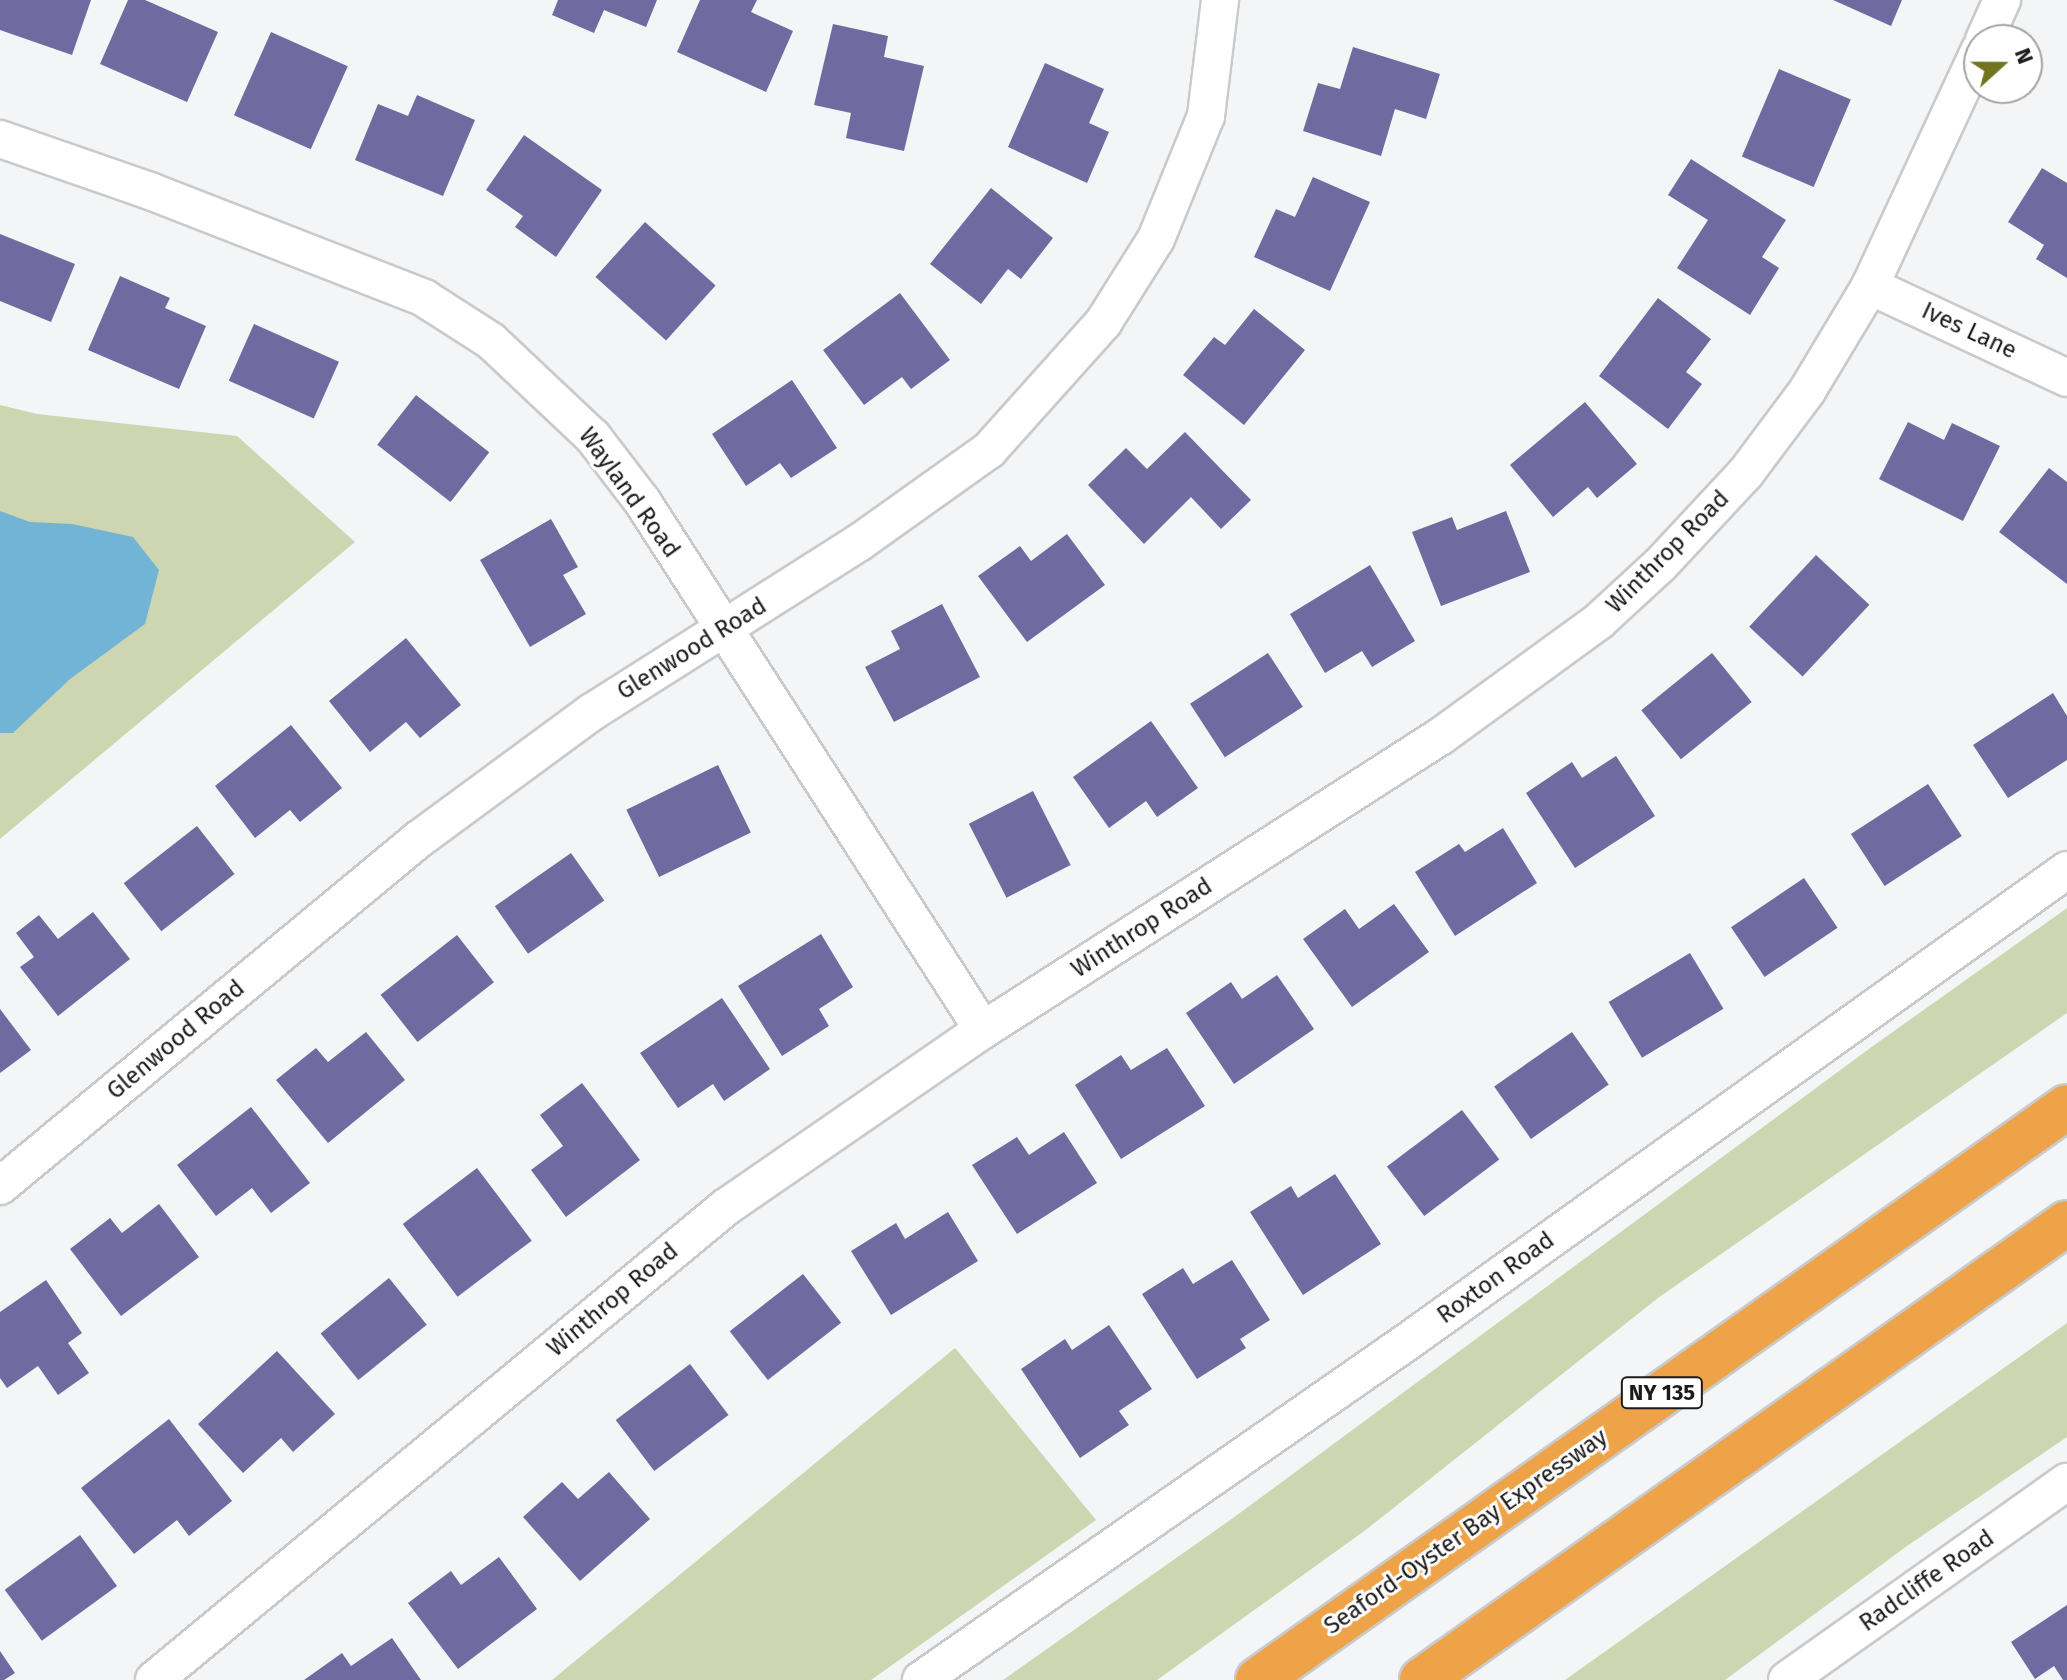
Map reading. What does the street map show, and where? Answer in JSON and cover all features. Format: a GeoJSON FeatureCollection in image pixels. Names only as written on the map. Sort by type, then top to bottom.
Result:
{"type":"FeatureCollection","features":[{"type":"Feature","properties":{"kind":"highway","name":"Seaford-Oyster Bay Expressway"},"geometry":{"type":"LineString","coordinates":[[1258,1680],[2067,1107]]}},
{"type":"Feature","properties":{"kind":"highway"},"geometry":{"type":"LineString","coordinates":[[1422,1680],[2067,1223]]}},
{"type":"Feature","properties":{"kind":"street","name":"Glenwood Road"},"geometry":{"type":"LineString","coordinates":[[0,1186],[419,839],[592,712],[860,542],[989,450],[1103,323],[1156,239],[1206,116],[1220,0]]}},
{"type":"Feature","properties":{"kind":"street"},"geometry":{"type":"LineString","coordinates":[[1991,24],[2002,0]]}},
{"type":"Feature","properties":{"kind":"street","name":"Winthrop Road"},"geometry":{"type":"LineString","coordinates":[[154,1680],[726,1207],[983,1030],[1441,736],[1599,621],[1660,565],[1745,474],[1807,391],[1870,286],[1963,85]]}},
{"type":"Feature","properties":{"kind":"street","name":"Wayland Road"},"geometry":{"type":"LineString","coordinates":[[0,139],[150,191],[424,298],[491,341],[593,437],[642,501],[983,1030]]}},
{"type":"Feature","properties":{"kind":"street","name":"Ives Lane"},"geometry":{"type":"LineString","coordinates":[[1870,286],[2067,378]]}},
{"type":"Feature","properties":{"kind":"street","name":"Roxton Road"},"geometry":{"type":"LineString","coordinates":[[921,1680],[1407,1342],[2067,870]]}},
{"type":"Feature","properties":{"kind":"street","name":"Radcliffe Road"},"geometry":{"type":"LineString","coordinates":[[1787,1680],[2067,1482]]}},
{"type":"Feature","properties":{"kind":"green space"},"geometry":{"type":"Polygon","coordinates":[[[0,405],[37,414],[237,436],[355,542],[0,839],[0,405]]]}},
{"type":"Feature","properties":{"kind":"green space"},"geometry":{"type":"Polygon","coordinates":[[[2067,908],[2067,1013],[1658,1298],[1367,1529],[1157,1680],[1003,1680],[1233,1518],[1873,1046],[2067,908]]]}},
{"type":"Feature","properties":{"kind":"green space"},"geometry":{"type":"Polygon","coordinates":[[[2067,1323],[2067,1437],[1907,1546],[1725,1680],[1565,1680],[2067,1323]]]}},
{"type":"Feature","properties":{"kind":"green space"},"geometry":{"type":"Polygon","coordinates":[[[955,1348],[1096,1520],[871,1680],[552,1680],[955,1348]]]}},
{"type":"Feature","properties":{"kind":"water"},"geometry":{"type":"Polygon","coordinates":[[[0,511],[30,522],[72,524],[133,537],[159,570],[145,624],[70,679],[13,733],[0,733],[0,511]]]}},
{"type":"Feature","properties":{"kind":"building"},"geometry":{"type":"Polygon","coordinates":[[[0,0],[91,0],[72,55],[0,30],[0,0]]]}},
{"type":"Feature","properties":{"kind":"building"},"geometry":{"type":"Polygon","coordinates":[[[128,0],[145,0],[218,32],[187,102],[100,64],[128,0]]]}},
{"type":"Feature","properties":{"kind":"building"},"geometry":{"type":"Polygon","coordinates":[[[558,0],[657,0],[646,27],[604,10],[594,33],[552,15],[558,0]]]}},
{"type":"Feature","properties":{"kind":"building"},"geometry":{"type":"Polygon","coordinates":[[[700,0],[757,0],[751,12],[793,31],[766,92],[677,52],[700,0]]]}},
{"type":"Feature","properties":{"kind":"building"},"geometry":{"type":"Polygon","coordinates":[[[1833,0],[1902,0],[1891,26],[1833,0]]]}},
{"type":"Feature","properties":{"kind":"building"},"geometry":{"type":"Polygon","coordinates":[[[833,24],[888,36],[884,57],[924,66],[904,151],[846,138],[851,113],[814,105],[833,24]]]}},
{"type":"Feature","properties":{"kind":"building"},"geometry":{"type":"Polygon","coordinates":[[[271,32],[348,66],[311,149],[234,115],[271,32]]]}},
{"type":"Feature","properties":{"kind":"building"},"geometry":{"type":"Polygon","coordinates":[[[1353,47],[1440,74],[1426,119],[1395,109],[1381,156],[1303,131],[1318,83],[1340,89],[1353,47]]]}},
{"type":"Feature","properties":{"kind":"building"},"geometry":{"type":"Polygon","coordinates":[[[1045,63],[1104,89],[1089,123],[1109,132],[1087,183],[1008,147],[1045,63]]]}},
{"type":"Feature","properties":{"kind":"building"},"geometry":{"type":"Polygon","coordinates":[[[1779,69],[1851,99],[1814,187],[1742,156],[1779,69]]]}},
{"type":"Feature","properties":{"kind":"building"},"geometry":{"type":"Polygon","coordinates":[[[417,95],[475,120],[443,196],[355,160],[378,104],[408,116],[417,95]]]}},
{"type":"Feature","properties":{"kind":"building"},"geometry":{"type":"Polygon","coordinates":[[[524,135],[602,190],[556,257],[515,227],[523,216],[486,190],[524,135]]]}},
{"type":"Feature","properties":{"kind":"building"},"geometry":{"type":"Polygon","coordinates":[[[1691,159],[1786,220],[1762,257],[1779,268],[1750,315],[1677,268],[1708,220],[1668,195],[1691,159]]]}},
{"type":"Feature","properties":{"kind":"building"},"geometry":{"type":"Polygon","coordinates":[[[2042,168],[2067,183],[2067,278],[2036,259],[2044,245],[2008,222],[2042,168]]]}},
{"type":"Feature","properties":{"kind":"building"},"geometry":{"type":"Polygon","coordinates":[[[1313,177],[1370,202],[1330,291],[1254,257],[1276,209],[1295,217],[1313,177]]]}},
{"type":"Feature","properties":{"kind":"building"},"geometry":{"type":"Polygon","coordinates":[[[991,188],[1053,238],[1021,279],[1008,269],[981,304],[930,264],[991,188]]]}},
{"type":"Feature","properties":{"kind":"building"},"geometry":{"type":"Polygon","coordinates":[[[645,222],[716,286],[666,341],[595,277],[645,222]]]}},
{"type":"Feature","properties":{"kind":"building"},"geometry":{"type":"Polygon","coordinates":[[[0,234],[75,264],[51,322],[0,301],[0,234]]]}},
{"type":"Feature","properties":{"kind":"building"},"geometry":{"type":"Polygon","coordinates":[[[120,276],[170,298],[165,308],[206,326],[179,389],[88,350],[120,276]]]}},
{"type":"Feature","properties":{"kind":"building"},"geometry":{"type":"Polygon","coordinates":[[[900,293],[950,360],[911,389],[902,377],[864,405],[823,350],[900,293]]]}},
{"type":"Feature","properties":{"kind":"building"},"geometry":{"type":"Polygon","coordinates":[[[1658,298],[1711,339],[1686,372],[1702,384],[1668,429],[1599,376],[1658,298]]]}},
{"type":"Feature","properties":{"kind":"building"},"geometry":{"type":"Polygon","coordinates":[[[1254,309],[1305,350],[1244,425],[1183,375],[1214,337],[1225,345],[1254,309]]]}},
{"type":"Feature","properties":{"kind":"building"},"geometry":{"type":"Polygon","coordinates":[[[254,324],[339,362],[314,418],[229,381],[254,324]]]}},
{"type":"Feature","properties":{"kind":"building"},"geometry":{"type":"Polygon","coordinates":[[[792,380],[837,448],[791,478],[780,463],[746,486],[712,434],[792,380]]]}},
{"type":"Feature","properties":{"kind":"building"},"geometry":{"type":"Polygon","coordinates":[[[416,395],[489,452],[450,502],[377,445],[416,395]]]}},
{"type":"Feature","properties":{"kind":"building"},"geometry":{"type":"Polygon","coordinates":[[[1585,402],[1637,464],[1597,498],[1588,487],[1553,517],[1510,465],[1585,402]]]}},
{"type":"Feature","properties":{"kind":"building"},"geometry":{"type":"Polygon","coordinates":[[[1908,422],[1944,440],[1952,423],[2000,446],[1963,521],[1879,479],[1908,422]]]}},
{"type":"Feature","properties":{"kind":"building"},"geometry":{"type":"Polygon","coordinates":[[[1185,432],[1251,500],[1221,529],[1191,497],[1144,544],[1088,485],[1126,448],[1147,469],[1185,432]]]}},
{"type":"Feature","properties":{"kind":"building"},"geometry":{"type":"Polygon","coordinates":[[[2049,468],[2067,482],[2067,584],[1999,532],[2049,468]]]}},
{"type":"Feature","properties":{"kind":"building"},"geometry":{"type":"Polygon","coordinates":[[[1506,511],[1530,572],[1441,606],[1412,532],[1452,517],[1457,530],[1506,511]]]}},
{"type":"Feature","properties":{"kind":"building"},"geometry":{"type":"Polygon","coordinates":[[[551,519],[578,567],[563,575],[586,614],[530,647],[480,560],[551,519]]]}},
{"type":"Feature","properties":{"kind":"building"},"geometry":{"type":"Polygon","coordinates":[[[1067,534],[1105,585],[1027,642],[978,576],[1020,546],[1031,561],[1067,534]]]}},
{"type":"Feature","properties":{"kind":"building"},"geometry":{"type":"Polygon","coordinates":[[[1816,555],[1869,605],[1803,676],[1749,627],[1816,555]]]}},
{"type":"Feature","properties":{"kind":"building"},"geometry":{"type":"Polygon","coordinates":[[[1370,565],[1415,641],[1372,667],[1362,651],[1325,673],[1290,614],[1370,565]]]}},
{"type":"Feature","properties":{"kind":"building"},"geometry":{"type":"Polygon","coordinates":[[[942,604],[980,677],[894,722],[865,667],[900,649],[891,631],[942,604]]]}},
{"type":"Feature","properties":{"kind":"building"},"geometry":{"type":"Polygon","coordinates":[[[406,638],[461,705],[420,738],[406,722],[370,752],[329,701],[406,638]]]}},
{"type":"Feature","properties":{"kind":"building"},"geometry":{"type":"Polygon","coordinates":[[[1268,653],[1303,707],[1225,757],[1190,704],[1268,653]]]}},
{"type":"Feature","properties":{"kind":"building"},"geometry":{"type":"Polygon","coordinates":[[[1712,653],[1752,702],[1681,759],[1641,710],[1712,653]]]}},
{"type":"Feature","properties":{"kind":"building"},"geometry":{"type":"Polygon","coordinates":[[[2053,693],[2067,716],[2067,760],[2008,798],[1973,745],[2053,693]]]}},
{"type":"Feature","properties":{"kind":"building"},"geometry":{"type":"Polygon","coordinates":[[[1151,721],[1198,788],[1157,817],[1146,801],[1109,828],[1073,777],[1151,721]]]}},
{"type":"Feature","properties":{"kind":"building"},"geometry":{"type":"Polygon","coordinates":[[[291,725],[342,788],[300,822],[290,810],[255,838],[215,786],[291,725]]]}},
{"type":"Feature","properties":{"kind":"building"},"geometry":{"type":"Polygon","coordinates":[[[1616,756],[1655,816],[1575,868],[1526,793],[1572,762],[1582,778],[1616,756]]]}},
{"type":"Feature","properties":{"kind":"building"},"geometry":{"type":"Polygon","coordinates":[[[718,765],[751,832],[659,877],[626,810],[718,765]]]}},
{"type":"Feature","properties":{"kind":"building"},"geometry":{"type":"Polygon","coordinates":[[[1928,784],[1962,836],[1885,886],[1851,834],[1928,784]]]}},
{"type":"Feature","properties":{"kind":"building"},"geometry":{"type":"Polygon","coordinates":[[[1033,791],[1071,865],[1007,898],[969,824],[1033,791]]]}},
{"type":"Feature","properties":{"kind":"building"},"geometry":{"type":"Polygon","coordinates":[[[197,826],[235,874],[161,931],[124,883],[197,826]]]}},
{"type":"Feature","properties":{"kind":"building"},"geometry":{"type":"Polygon","coordinates":[[[1503,828],[1537,883],[1455,936],[1415,872],[1459,844],[1465,852],[1503,828]]]}},
{"type":"Feature","properties":{"kind":"building"},"geometry":{"type":"Polygon","coordinates":[[[571,853],[604,901],[528,954],[495,906],[571,853]]]}},
{"type":"Feature","properties":{"kind":"building"},"geometry":{"type":"Polygon","coordinates":[[[1804,878],[1838,928],[1765,977],[1731,927],[1804,878]]]}},
{"type":"Feature","properties":{"kind":"building"},"geometry":{"type":"Polygon","coordinates":[[[1394,904],[1429,952],[1352,1007],[1303,939],[1345,909],[1359,929],[1394,904]]]}},
{"type":"Feature","properties":{"kind":"building"},"geometry":{"type":"Polygon","coordinates":[[[93,912],[130,959],[58,1016],[20,967],[34,957],[16,933],[39,915],[58,939],[93,912]]]}},
{"type":"Feature","properties":{"kind":"building"},"geometry":{"type":"Polygon","coordinates":[[[821,934],[853,987],[819,1009],[829,1026],[782,1056],[738,986],[821,934]]]}},
{"type":"Feature","properties":{"kind":"building"},"geometry":{"type":"Polygon","coordinates":[[[457,935],[494,982],[418,1042],[381,995],[457,935]]]}},
{"type":"Feature","properties":{"kind":"building"},"geometry":{"type":"Polygon","coordinates":[[[1690,953],[1723,1009],[1642,1058],[1609,1002],[1690,953]]]}},
{"type":"Feature","properties":{"kind":"building"},"geometry":{"type":"Polygon","coordinates":[[[1277,975],[1314,1029],[1234,1084],[1186,1013],[1231,982],[1242,999],[1277,975]]]}},
{"type":"Feature","properties":{"kind":"building"},"geometry":{"type":"Polygon","coordinates":[[[722,998],[770,1069],[724,1101],[713,1084],[678,1108],[640,1053],[722,998]]]}},
{"type":"Feature","properties":{"kind":"building"},"geometry":{"type":"Polygon","coordinates":[[[0,1009],[31,1050],[0,1073],[0,1009]]]}},
{"type":"Feature","properties":{"kind":"building"},"geometry":{"type":"Polygon","coordinates":[[[366,1032],[405,1080],[328,1143],[276,1080],[316,1048],[328,1062],[366,1032]]]}},
{"type":"Feature","properties":{"kind":"building"},"geometry":{"type":"Polygon","coordinates":[[[1572,1032],[1609,1084],[1531,1139],[1494,1086],[1572,1032]]]}},
{"type":"Feature","properties":{"kind":"building"},"geometry":{"type":"Polygon","coordinates":[[[1167,1048],[1205,1106],[1121,1159],[1075,1085],[1121,1055],[1131,1070],[1167,1048]]]}},
{"type":"Feature","properties":{"kind":"building"},"geometry":{"type":"Polygon","coordinates":[[[582,1083],[640,1160],[566,1217],[531,1170],[563,1146],[540,1115],[582,1083]]]}},
{"type":"Feature","properties":{"kind":"building"},"geometry":{"type":"Polygon","coordinates":[[[251,1107],[310,1183],[271,1213],[252,1188],[216,1216],[177,1165],[251,1107]]]}},
{"type":"Feature","properties":{"kind":"building"},"geometry":{"type":"Polygon","coordinates":[[[1462,1110],[1499,1160],[1424,1216],[1387,1167],[1462,1110]]]}},
{"type":"Feature","properties":{"kind":"building"},"geometry":{"type":"Polygon","coordinates":[[[1064,1132],[1097,1183],[1017,1234],[972,1165],[1017,1137],[1029,1155],[1064,1132]]]}},
{"type":"Feature","properties":{"kind":"building"},"geometry":{"type":"Polygon","coordinates":[[[477,1168],[532,1241],[457,1297],[403,1224],[477,1168]]]}},
{"type":"Feature","properties":{"kind":"building"},"geometry":{"type":"Polygon","coordinates":[[[1335,1174],[1381,1244],[1303,1295],[1250,1212],[1291,1186],[1298,1198],[1335,1174]]]}},
{"type":"Feature","properties":{"kind":"building"},"geometry":{"type":"Polygon","coordinates":[[[159,1204],[199,1257],[121,1316],[70,1249],[110,1218],[122,1233],[159,1204]]]}},
{"type":"Feature","properties":{"kind":"building"},"geometry":{"type":"Polygon","coordinates":[[[948,1212],[978,1261],[891,1315],[851,1251],[896,1223],[905,1239],[948,1212]]]}},
{"type":"Feature","properties":{"kind":"building"},"geometry":{"type":"Polygon","coordinates":[[[1232,1260],[1270,1320],[1240,1339],[1246,1348],[1197,1379],[1142,1294],[1183,1268],[1193,1284],[1232,1260]]]}},
{"type":"Feature","properties":{"kind":"building"},"geometry":{"type":"Polygon","coordinates":[[[803,1274],[841,1323],[768,1380],[730,1331],[803,1274]]]}},
{"type":"Feature","properties":{"kind":"building"},"geometry":{"type":"Polygon","coordinates":[[[389,1278],[427,1325],[358,1380],[321,1333],[389,1278]]]}},
{"type":"Feature","properties":{"kind":"building"},"geometry":{"type":"Polygon","coordinates":[[[46,1280],[82,1333],[68,1343],[89,1373],[58,1395],[38,1366],[7,1388],[0,1378],[0,1312],[46,1280]]]}},
{"type":"Feature","properties":{"kind":"building"},"geometry":{"type":"Polygon","coordinates":[[[1109,1325],[1152,1389],[1119,1411],[1129,1425],[1080,1458],[1021,1369],[1065,1339],[1072,1350],[1109,1325]]]}},
{"type":"Feature","properties":{"kind":"building"},"geometry":{"type":"Polygon","coordinates":[[[277,1351],[335,1414],[293,1452],[281,1438],[243,1473],[198,1424],[277,1351]]]}},
{"type":"Feature","properties":{"kind":"building"},"geometry":{"type":"Polygon","coordinates":[[[690,1364],[729,1415],[654,1471],[616,1420],[690,1364]]]}},
{"type":"Feature","properties":{"kind":"building"},"geometry":{"type":"Polygon","coordinates":[[[169,1419],[232,1501],[189,1536],[177,1520],[134,1554],[81,1488],[169,1419]]]}},
{"type":"Feature","properties":{"kind":"building"},"geometry":{"type":"Polygon","coordinates":[[[609,1472],[650,1519],[580,1581],[523,1517],[562,1482],[578,1499],[609,1472]]]}},
{"type":"Feature","properties":{"kind":"building"},"geometry":{"type":"Polygon","coordinates":[[[80,1535],[117,1586],[42,1641],[5,1590],[80,1535]]]}},
{"type":"Feature","properties":{"kind":"building"},"geometry":{"type":"Polygon","coordinates":[[[499,1557],[537,1609],[458,1669],[408,1603],[451,1571],[461,1585],[499,1557]]]}},
{"type":"Feature","properties":{"kind":"building"},"geometry":{"type":"Polygon","coordinates":[[[2067,1605],[2067,1680],[2063,1680],[2054,1666],[2035,1679],[2011,1642],[2067,1605]]]}},
{"type":"Feature","properties":{"kind":"building"},"geometry":{"type":"Polygon","coordinates":[[[392,1638],[421,1680],[304,1680],[342,1653],[351,1666],[392,1638]]]}},
{"type":"Feature","properties":{"kind":"building"},"geometry":{"type":"Polygon","coordinates":[[[0,1651],[15,1673],[4,1680],[0,1680],[0,1651]]]}}]}
